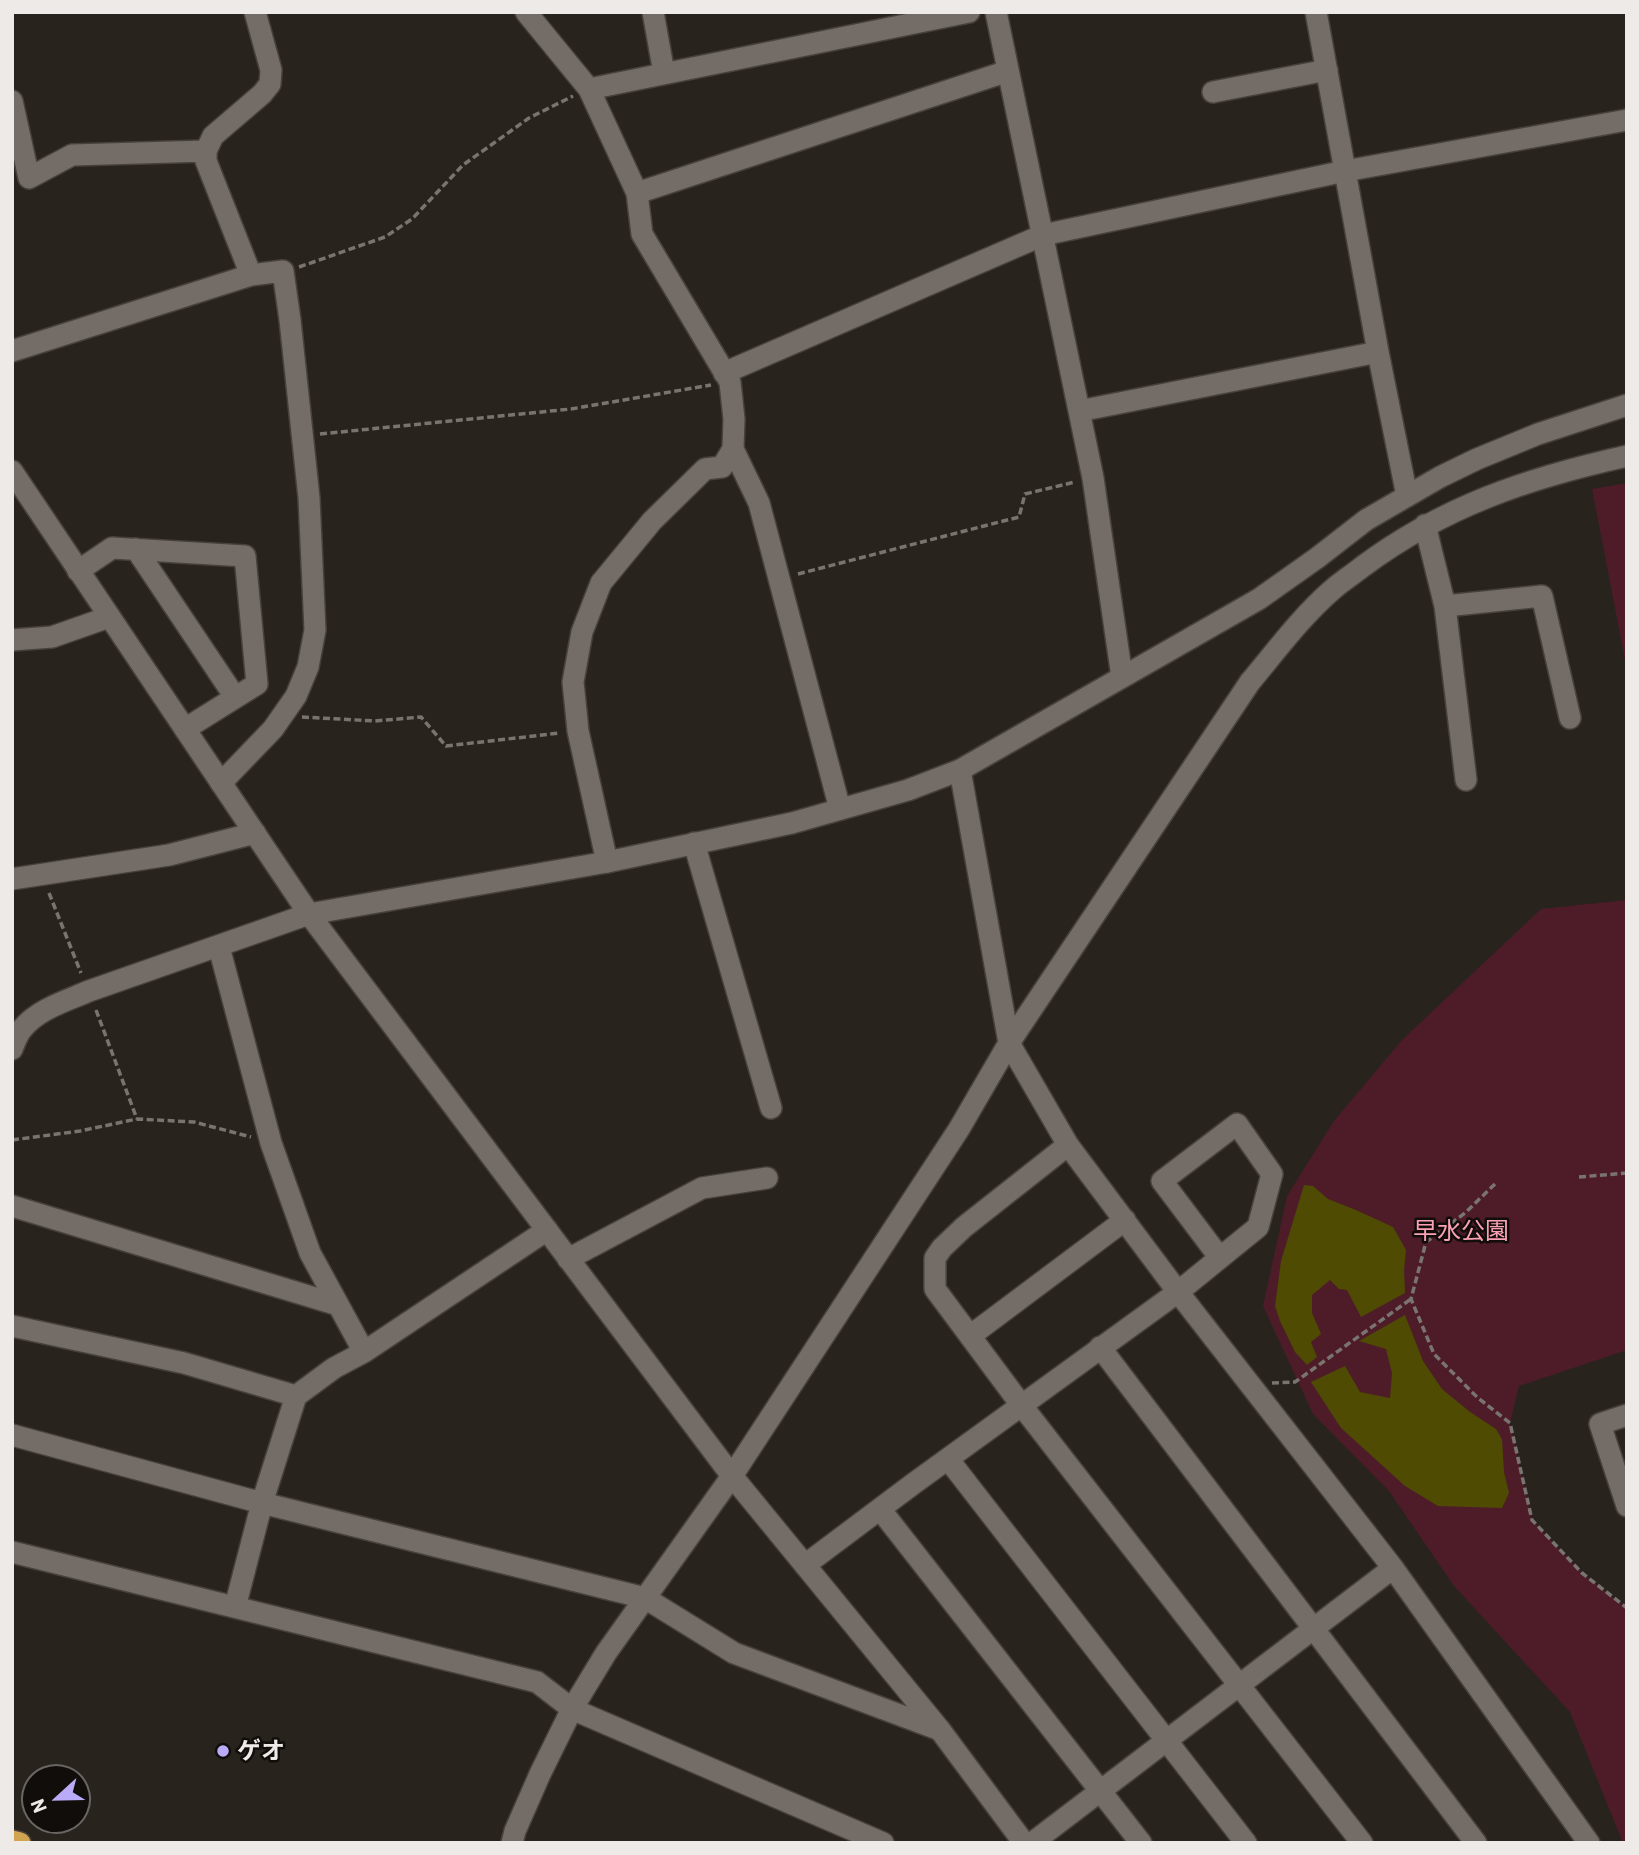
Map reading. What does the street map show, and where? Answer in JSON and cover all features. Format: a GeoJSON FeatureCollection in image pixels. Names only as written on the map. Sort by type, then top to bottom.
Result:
{"type":"FeatureCollection","features":[{"type":"Feature","properties":{"kind":"highway"},"geometry":{"type":"LineString","coordinates":[[12,1841],[20,1843]]}},
{"type":"Feature","properties":{"kind":"street"},"geometry":{"type":"LineString","coordinates":[[251,275],[206,162],[206,151],[213,136],[262,94],[270,83],[271,70],[255,12]]}},
{"type":"Feature","properties":{"kind":"street"},"geometry":{"type":"LineString","coordinates":[[526,12],[589,89],[637,193],[642,234],[727,378],[734,419],[733,450],[759,503],[840,809]]}},
{"type":"Feature","properties":{"kind":"street"},"geometry":{"type":"LineString","coordinates":[[653,12],[664,73]]}},
{"type":"Feature","properties":{"kind":"street"},"geometry":{"type":"LineString","coordinates":[[589,89],[969,12]]}},
{"type":"Feature","properties":{"kind":"street"},"geometry":{"type":"LineString","coordinates":[[996,12],[1093,478],[1122,677]]}},
{"type":"Feature","properties":{"kind":"street"},"geometry":{"type":"LineString","coordinates":[[1316,12],[1407,496]]}},
{"type":"Feature","properties":{"kind":"street"},"geometry":{"type":"LineString","coordinates":[[1213,92],[1327,70]]}},
{"type":"Feature","properties":{"kind":"street"},"geometry":{"type":"LineString","coordinates":[[637,193],[1008,71]]}},
{"type":"Feature","properties":{"kind":"street"},"geometry":{"type":"LineString","coordinates":[[12,101],[20,180],[72,155],[206,151]]}},
{"type":"Feature","properties":{"kind":"street"},"geometry":{"type":"LineString","coordinates":[[727,378],[1043,235],[1345,171],[1627,121]]}},
{"type":"Feature","properties":{"kind":"street"},"geometry":{"type":"LineString","coordinates":[[12,351],[251,275],[283,271],[309,498],[314,630],[308,667],[296,696],[273,729],[221,783]]}},
{"type":"Feature","properties":{"kind":"street"},"geometry":{"type":"LineString","coordinates":[[1079,411],[1378,352]]}},
{"type":"Feature","properties":{"kind":"street"},"geometry":{"type":"LineString","coordinates":[[12,1049],[20,1031],[34,1017],[54,1006],[89,991],[309,915],[607,862],[792,823],[908,790],[960,769],[1259,599],[1366,520],[1440,477],[1538,434],[1627,405]]}},
{"type":"Feature","properties":{"kind":"street"},"geometry":{"type":"LineString","coordinates":[[607,862],[578,731],[573,682],[582,632],[601,583],[652,521],[705,469],[722,467],[733,450]]}},
{"type":"Feature","properties":{"kind":"street"},"geometry":{"type":"LineString","coordinates":[[512,1843],[535,1785],[572,1709],[606,1653],[732,1476],[959,1129],[1009,1043],[1250,682],[1290,633],[1332,590],[1376,556],[1426,525],[1480,499],[1529,481],[1627,456]]}},
{"type":"Feature","properties":{"kind":"street"},"geometry":{"type":"LineString","coordinates":[[12,471],[309,915],[732,1476],[940,1730],[1024,1843]]}},
{"type":"Feature","properties":{"kind":"street"},"geometry":{"type":"LineString","coordinates":[[1426,525],[1445,606],[1466,780]]}},
{"type":"Feature","properties":{"kind":"street"},"geometry":{"type":"LineString","coordinates":[[78,571],[111,548],[245,556],[257,684],[185,729]]}},
{"type":"Feature","properties":{"kind":"street"},"geometry":{"type":"LineString","coordinates":[[136,549],[235,697]]}},
{"type":"Feature","properties":{"kind":"street"},"geometry":{"type":"LineString","coordinates":[[1445,606],[1542,596],[1570,718]]}},
{"type":"Feature","properties":{"kind":"street"},"geometry":{"type":"LineString","coordinates":[[12,640],[52,637],[109,617]]}},
{"type":"Feature","properties":{"kind":"street"},"geometry":{"type":"LineString","coordinates":[[960,769],[1009,1043],[1069,1145],[1178,1292],[1393,1568],[1588,1843]]}},
{"type":"Feature","properties":{"kind":"street"},"geometry":{"type":"LineString","coordinates":[[12,879],[169,855],[255,833]]}},
{"type":"Feature","properties":{"kind":"street"},"geometry":{"type":"LineString","coordinates":[[694,843],[771,1108]]}},
{"type":"Feature","properties":{"kind":"street"},"geometry":{"type":"LineString","coordinates":[[219,947],[271,1143],[310,1253],[364,1352]]}},
{"type":"Feature","properties":{"kind":"street"},"geometry":{"type":"LineString","coordinates":[[805,1565],[1178,1292],[1220,1258],[1258,1227],[1272,1174],[1237,1124],[1162,1181],[1220,1258]]}},
{"type":"Feature","properties":{"kind":"street"},"geometry":{"type":"LineString","coordinates":[[1069,1145],[964,1227],[942,1248],[935,1258],[935,1289],[1362,1843]]}},
{"type":"Feature","properties":{"kind":"street"},"geometry":{"type":"LineString","coordinates":[[568,1259],[702,1188],[767,1178]]}},
{"type":"Feature","properties":{"kind":"street"},"geometry":{"type":"LineString","coordinates":[[12,1206],[338,1305]]}},
{"type":"Feature","properties":{"kind":"street"},"geometry":{"type":"LineString","coordinates":[[970,1336],[1125,1220]]}},
{"type":"Feature","properties":{"kind":"street"},"geometry":{"type":"LineString","coordinates":[[235,1607],[262,1503],[296,1396],[334,1368],[364,1352],[547,1230]]}},
{"type":"Feature","properties":{"kind":"street"},"geometry":{"type":"LineString","coordinates":[[12,1326],[184,1363],[296,1396]]}},
{"type":"Feature","properties":{"kind":"street"},"geometry":{"type":"LineString","coordinates":[[1100,1348],[1476,1843]]}},
{"type":"Feature","properties":{"kind":"street"},"geometry":{"type":"LineString","coordinates":[[1627,1415],[1600,1424],[1627,1506]]}},
{"type":"Feature","properties":{"kind":"street"},"geometry":{"type":"LineString","coordinates":[[12,1435],[262,1503],[645,1598],[734,1653],[940,1730]]}},
{"type":"Feature","properties":{"kind":"street"},"geometry":{"type":"LineString","coordinates":[[948,1459],[1246,1843]]}},
{"type":"Feature","properties":{"kind":"street"},"geometry":{"type":"LineString","coordinates":[[880,1509],[1141,1843]]}},
{"type":"Feature","properties":{"kind":"street"},"geometry":{"type":"LineString","coordinates":[[12,1552],[537,1682],[572,1709],[883,1843]]}},
{"type":"Feature","properties":{"kind":"street"},"geometry":{"type":"LineString","coordinates":[[1032,1843],[1393,1568]]}},
{"type":"Feature","properties":{"kind":"path"},"geometry":{"type":"LineString","coordinates":[[283,271],[385,237],[412,219],[463,165],[529,118],[589,89]]}},
{"type":"Feature","properties":{"kind":"path"},"geometry":{"type":"LineString","coordinates":[[302,436],[572,409],[727,378]]}},
{"type":"Feature","properties":{"kind":"path"},"geometry":{"type":"LineString","coordinates":[[779,579],[1019,517],[1025,494],[1093,478]]}},
{"type":"Feature","properties":{"kind":"path"},"geometry":{"type":"LineString","coordinates":[[283,716],[375,721],[421,717],[446,746],[578,731]]}},
{"type":"Feature","properties":{"kind":"path"},"geometry":{"type":"LineString","coordinates":[[12,1140],[80,1131],[136,1119],[194,1122],[271,1143]]}},
{"type":"Feature","properties":{"kind":"path"},"geometry":{"type":"LineString","coordinates":[[1579,1177],[1627,1174]]}},
{"type":"Feature","properties":{"kind":"path"},"geometry":{"type":"LineString","coordinates":[[1495,1184],[1465,1213],[1426,1242],[1411,1299],[1434,1353],[1478,1398],[1510,1423],[1532,1520],[1581,1573],[1627,1608]]}},
{"type":"Feature","properties":{"kind":"path"},"geometry":{"type":"LineString","coordinates":[[1295,1382],[1411,1299]]}},
{"type":"Feature","properties":{"kind":"green space"},"geometry":{"type":"Polygon","coordinates":[[[1627,483],[1627,670],[1592,489],[1627,483]]]}},
{"type":"Feature","properties":{"kind":"green space","name":"早水公園"},"geometry":{"type":"Polygon","coordinates":[[[1627,900],[1627,1350],[1519,1386],[1510,1423],[1532,1520],[1582,1573],[1627,1608],[1627,1843],[1623,1843],[1570,1712],[1454,1586],[1389,1491],[1313,1414],[1263,1306],[1287,1196],[1334,1121],[1402,1040],[1541,909],[1627,900]]]}},
{"type":"Feature","properties":{"kind":"shaded area"},"geometry":{"type":"Polygon","coordinates":[[[1304,1185],[1313,1186],[1328,1199],[1393,1227],[1406,1250],[1405,1293],[1361,1317],[1347,1290],[1339,1289],[1330,1280],[1312,1295],[1312,1313],[1321,1334],[1311,1342],[1317,1357],[1307,1365],[1295,1352],[1275,1306],[1281,1261],[1304,1185]]]}},
{"type":"Feature","properties":{"kind":"shaded area"},"geometry":{"type":"Polygon","coordinates":[[[1405,1315],[1423,1361],[1442,1389],[1496,1429],[1502,1439],[1504,1472],[1509,1493],[1502,1508],[1438,1506],[1405,1486],[1341,1428],[1311,1382],[1345,1366],[1360,1392],[1390,1398],[1392,1373],[1386,1349],[1359,1341],[1405,1315]]]}},
{"type":"Feature","properties":{"kind":"place","name":"ゲオ"},"geometry":{"type":"Point","coordinates":[223,1751]}}]}
